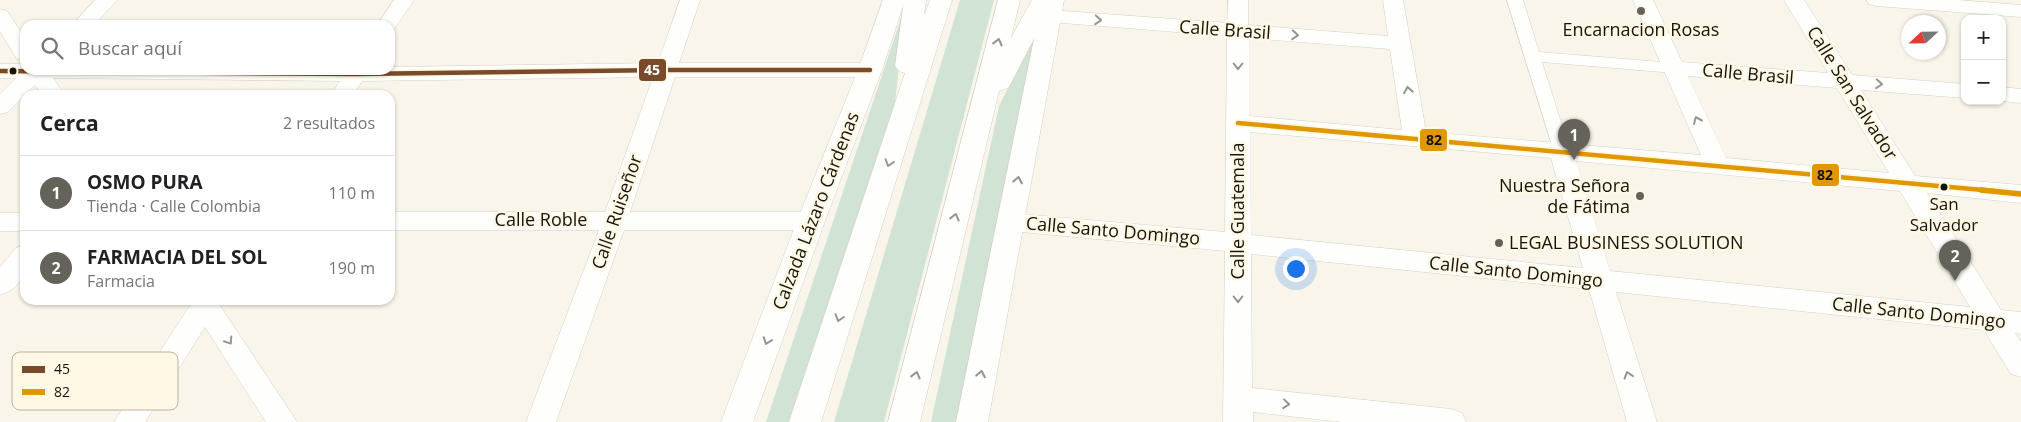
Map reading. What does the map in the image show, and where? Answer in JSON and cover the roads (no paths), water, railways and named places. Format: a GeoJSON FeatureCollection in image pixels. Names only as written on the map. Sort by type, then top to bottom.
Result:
{"type":"FeatureCollection","features":[{"type":"Feature","properties":{"kind":"main road","name":"Calzada Lázaro Cárdenas"},"geometry":{"type":"LineString","coordinates":[[737,422],[811,221],[870,70],[894,0]]}},
{"type":"Feature","properties":{"kind":"main road"},"geometry":{"type":"LineString","coordinates":[[899,130],[915,0]]}},
{"type":"Feature","properties":{"kind":"main road"},"geometry":{"type":"LineString","coordinates":[[805,422],[941,0]]}},
{"type":"Feature","properties":{"kind":"main road"},"geometry":{"type":"LineString","coordinates":[[904,422],[1009,0]]}},
{"type":"Feature","properties":{"kind":"main road"},"geometry":{"type":"LineString","coordinates":[[978,122],[1048,5]]}},
{"type":"Feature","properties":{"kind":"main road"},"geometry":{"type":"LineString","coordinates":[[972,422],[1010,222],[1048,5]]}},
{"type":"Feature","properties":{"kind":"street"},"geometry":{"type":"LineString","coordinates":[[87,20],[107,0]]}},
{"type":"Feature","properties":{"kind":"street"},"geometry":{"type":"LineString","coordinates":[[390,20],[404,0]]}},
{"type":"Feature","properties":{"kind":"street","name":"Calle Ruiseñor"},"geometry":{"type":"LineString","coordinates":[[541,422],[616,220],[690,0]]}},
{"type":"Feature","properties":{"kind":"street","name":"Calle Guatemala"},"geometry":{"type":"LineString","coordinates":[[1238,0],[1238,410]]}},
{"type":"Feature","properties":{"kind":"street"},"geometry":{"type":"LineString","coordinates":[[1393,0],[1415,138]]}},
{"type":"Feature","properties":{"kind":"street"},"geometry":{"type":"LineString","coordinates":[[1515,0],[1642,422]]}},
{"type":"Feature","properties":{"kind":"street"},"geometry":{"type":"LineString","coordinates":[[1642,0],[1717,165]]}},
{"type":"Feature","properties":{"kind":"street","name":"Calle San Salvador"},"geometry":{"type":"LineString","coordinates":[[1794,0],[2021,366]]}},
{"type":"Feature","properties":{"kind":"street"},"geometry":{"type":"LineString","coordinates":[[1876,0],[2021,11]]}},
{"type":"Feature","properties":{"kind":"street","name":"Calle Brasil"},"geometry":{"type":"LineString","coordinates":[[1048,5],[1238,31],[1400,43]]}},
{"type":"Feature","properties":{"kind":"street"},"geometry":{"type":"LineString","coordinates":[[0,15],[20,46]]}},
{"type":"Feature","properties":{"kind":"street","name":"Calle Brasil"},"geometry":{"type":"LineString","coordinates":[[1532,56],[1961,91]]}},
{"type":"Feature","properties":{"kind":"street"},"geometry":{"type":"LineString","coordinates":[[0,71],[20,68]]}},
{"type":"Feature","properties":{"kind":"street"},"geometry":{"type":"LineString","coordinates":[[395,72],[870,70]]}},
{"type":"Feature","properties":{"kind":"street"},"geometry":{"type":"LineString","coordinates":[[0,107],[26,75]]}},
{"type":"Feature","properties":{"kind":"street"},"geometry":{"type":"LineString","coordinates":[[40,75],[50,90]]}},
{"type":"Feature","properties":{"kind":"street"},"geometry":{"type":"LineString","coordinates":[[345,90],[355,75]]}},
{"type":"Feature","properties":{"kind":"street"},"geometry":{"type":"LineString","coordinates":[[2006,94],[2021,96]]}},
{"type":"Feature","properties":{"kind":"street"},"geometry":{"type":"LineString","coordinates":[[1238,123],[2021,194]]}},
{"type":"Feature","properties":{"kind":"street","name":"Calle Roble"},"geometry":{"type":"LineString","coordinates":[[395,221],[811,221]]}},
{"type":"Feature","properties":{"kind":"street"},"geometry":{"type":"LineString","coordinates":[[0,222],[20,222]]}},
{"type":"Feature","properties":{"kind":"street","name":"Calle Santo Domingo"},"geometry":{"type":"LineString","coordinates":[[1010,222],[1238,243],[2021,323]]}},
{"type":"Feature","properties":{"kind":"street"},"geometry":{"type":"LineString","coordinates":[[0,285],[20,261]]}},
{"type":"Feature","properties":{"kind":"street"},"geometry":{"type":"LineString","coordinates":[[173,352],[203,305]]}},
{"type":"Feature","properties":{"kind":"street"},"geometry":{"type":"LineString","coordinates":[[207,305],[282,422]]}},
{"type":"Feature","properties":{"kind":"street"},"geometry":{"type":"LineString","coordinates":[[129,422],[137,410]]}},
{"type":"Feature","properties":{"kind":"street"},"geometry":{"type":"LineString","coordinates":[[1238,410],[1451,422]]}},
{"type":"Feature","properties":{"kind":"place","name":"Encarnacion Rosas"},"geometry":{"type":"Point","coordinates":[1641,11]}},
{"type":"Feature","properties":{"kind":"place","name":"OSMO PURA"},"geometry":{"type":"Point","coordinates":[1574,160]}},
{"type":"Feature","properties":{"kind":"place","name":"San Salvador"},"geometry":{"type":"Point","coordinates":[1944,187]}},
{"type":"Feature","properties":{"kind":"place","name":"Nuestra Señora de Fátima"},"geometry":{"type":"Point","coordinates":[1640,196]}},
{"type":"Feature","properties":{"kind":"place","name":"LEGAL BUSINESS SOLUTION"},"geometry":{"type":"Point","coordinates":[1499,243]}},
{"type":"Feature","properties":{"kind":"place","name":"FARMACIA DEL SOL"},"geometry":{"type":"Point","coordinates":[1955,281]}}]}
